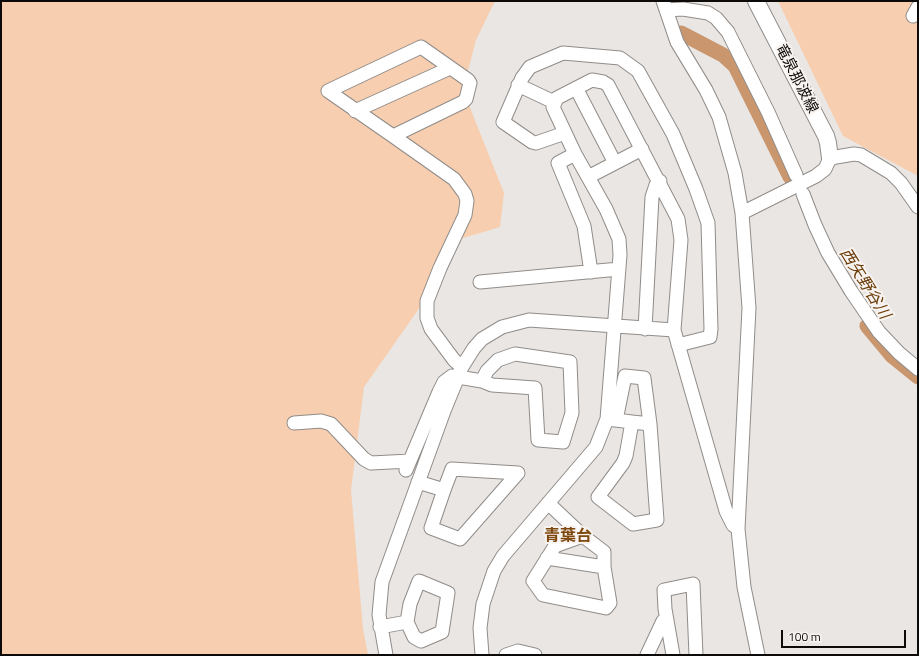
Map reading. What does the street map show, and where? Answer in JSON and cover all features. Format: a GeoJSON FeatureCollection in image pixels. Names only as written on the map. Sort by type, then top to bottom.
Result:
{"type":"FeatureCollection","features":[{"type":"Feature","properties":{"kind":"main road","name":"竜泉那波線"},"geometry":{"type":"LineString","coordinates":[[756,1],[826,136],[830,158]]}},
{"type":"Feature","properties":{"kind":"street"},"geometry":{"type":"LineString","coordinates":[[916,9],[918,1]]}},
{"type":"Feature","properties":{"kind":"street"},"geometry":{"type":"LineString","coordinates":[[664,5],[683,10],[708,13],[716,18],[728,32],[761,98],[796,175]]}},
{"type":"Feature","properties":{"kind":"street"},"geometry":{"type":"LineString","coordinates":[[664,5],[677,42],[706,90],[719,117],[736,173],[742,213],[749,308],[738,529],[744,587],[758,655]]}},
{"type":"Feature","properties":{"kind":"street"},"geometry":{"type":"LineString","coordinates":[[393,136],[466,99],[470,83],[421,47],[328,91],[454,179],[465,194],[467,201],[465,215],[427,301],[427,318],[431,329],[454,360],[460,372],[492,386],[535,388],[538,440],[563,442],[572,413],[570,362],[515,354],[498,360],[487,371],[482,381]]}},
{"type":"Feature","properties":{"kind":"street"},"geometry":{"type":"LineString","coordinates":[[565,134],[536,143],[505,125],[502,119],[518,85],[530,67],[564,53],[620,58],[632,65],[642,75],[684,160],[708,223],[710,337],[678,345]]}},
{"type":"Feature","properties":{"kind":"street"},"geometry":{"type":"LineString","coordinates":[[355,110],[450,68]]}},
{"type":"Feature","properties":{"kind":"street"},"geometry":{"type":"LineString","coordinates":[[612,419],[614,326],[619,269],[619,239],[606,209],[575,154],[553,107],[557,98],[592,80],[603,82],[608,85],[675,211],[681,240],[674,330],[726,511],[730,520],[738,529]]}},
{"type":"Feature","properties":{"kind":"street"},"geometry":{"type":"LineString","coordinates":[[518,85],[554,102]]}},
{"type":"Feature","properties":{"kind":"street"},"geometry":{"type":"LineString","coordinates":[[576,88],[614,162]]}},
{"type":"Feature","properties":{"kind":"street"},"geometry":{"type":"LineString","coordinates":[[588,177],[614,162],[642,149]]}},
{"type":"Feature","properties":{"kind":"street"},"geometry":{"type":"LineString","coordinates":[[575,154],[558,163],[584,226],[591,272]]}},
{"type":"Feature","properties":{"kind":"street"},"geometry":{"type":"LineString","coordinates":[[742,213],[816,176],[825,169],[830,158],[854,154],[869,160],[896,178],[918,207]]}},
{"type":"Feature","properties":{"kind":"street"},"geometry":{"type":"LineString","coordinates":[[645,329],[652,197],[656,185],[660,181]]}},
{"type":"Feature","properties":{"kind":"street"},"geometry":{"type":"LineString","coordinates":[[803,194],[818,232],[851,292],[879,332],[899,353],[918,369]]}},
{"type":"Feature","properties":{"kind":"street"},"geometry":{"type":"LineString","coordinates":[[480,282],[619,269]]}},
{"type":"Feature","properties":{"kind":"street"},"geometry":{"type":"LineString","coordinates":[[386,655],[379,615],[382,582],[460,372],[474,348],[482,339],[509,325],[529,320],[674,330]]}},
{"type":"Feature","properties":{"kind":"street"},"geometry":{"type":"LineString","coordinates":[[294,423],[321,422],[330,424],[364,459],[371,463],[408,465],[444,382],[448,378],[460,372]]}},
{"type":"Feature","properties":{"kind":"street"},"geometry":{"type":"LineString","coordinates":[[482,655],[480,628],[483,604],[494,571],[503,556],[596,447],[612,419],[625,376],[644,378],[650,424],[657,520],[633,524],[598,497],[623,463],[626,456],[632,422]]}},
{"type":"Feature","properties":{"kind":"street"},"geometry":{"type":"LineString","coordinates":[[612,419],[650,424]]}},
{"type":"Feature","properties":{"kind":"street"},"geometry":{"type":"LineString","coordinates":[[452,469],[518,473],[460,539],[431,528],[444,490],[452,469]]}},
{"type":"Feature","properties":{"kind":"street"},"geometry":{"type":"LineString","coordinates":[[418,482],[444,490]]}},
{"type":"Feature","properties":{"kind":"street"},"geometry":{"type":"LineString","coordinates":[[548,503],[583,536],[604,552],[604,567],[610,603],[606,608],[543,595],[533,581],[555,546],[583,536]]}},
{"type":"Feature","properties":{"kind":"street"},"geometry":{"type":"LineString","coordinates":[[547,558],[604,567]]}},
{"type":"Feature","properties":{"kind":"street"},"geometry":{"type":"LineString","coordinates":[[673,655],[664,590],[693,584],[696,655]]}},
{"type":"Feature","properties":{"kind":"street"},"geometry":{"type":"LineString","coordinates":[[647,655],[663,621],[667,620]]}},
{"type":"Feature","properties":{"kind":"street"},"geometry":{"type":"LineString","coordinates":[[380,627],[407,622]]}},
{"type":"Feature","properties":{"kind":"street"},"geometry":{"type":"LineString","coordinates":[[508,655],[518,651],[535,655]]}},
{"type":"Feature","properties":{"kind":"shaded area"},"geometry":{"type":"Polygon","coordinates":[[[1,1],[495,1],[476,40],[463,90],[504,193],[500,227],[460,239],[432,290],[364,387],[351,490],[363,629],[368,655],[1,655],[1,1]]]}},
{"type":"Feature","properties":{"kind":"shaded area"},"geometry":{"type":"Polygon","coordinates":[[[778,1],[918,1],[918,176],[843,136],[778,1]]]}},
{"type":"Feature","properties":{"kind":"waterway","name":"西矢野谷川"},"geometry":{"type":"LineString","coordinates":[[681,33],[723,55],[735,66],[790,177]]}},
{"type":"Feature","properties":{"kind":"waterway","name":"西矢野谷川"},"geometry":{"type":"LineString","coordinates":[[867,326],[892,356],[918,377]]}},
{"type":"Feature","properties":{"kind":"district","name":"青葉台"},"geometry":{"type":"Point","coordinates":[568,537]}}]}
